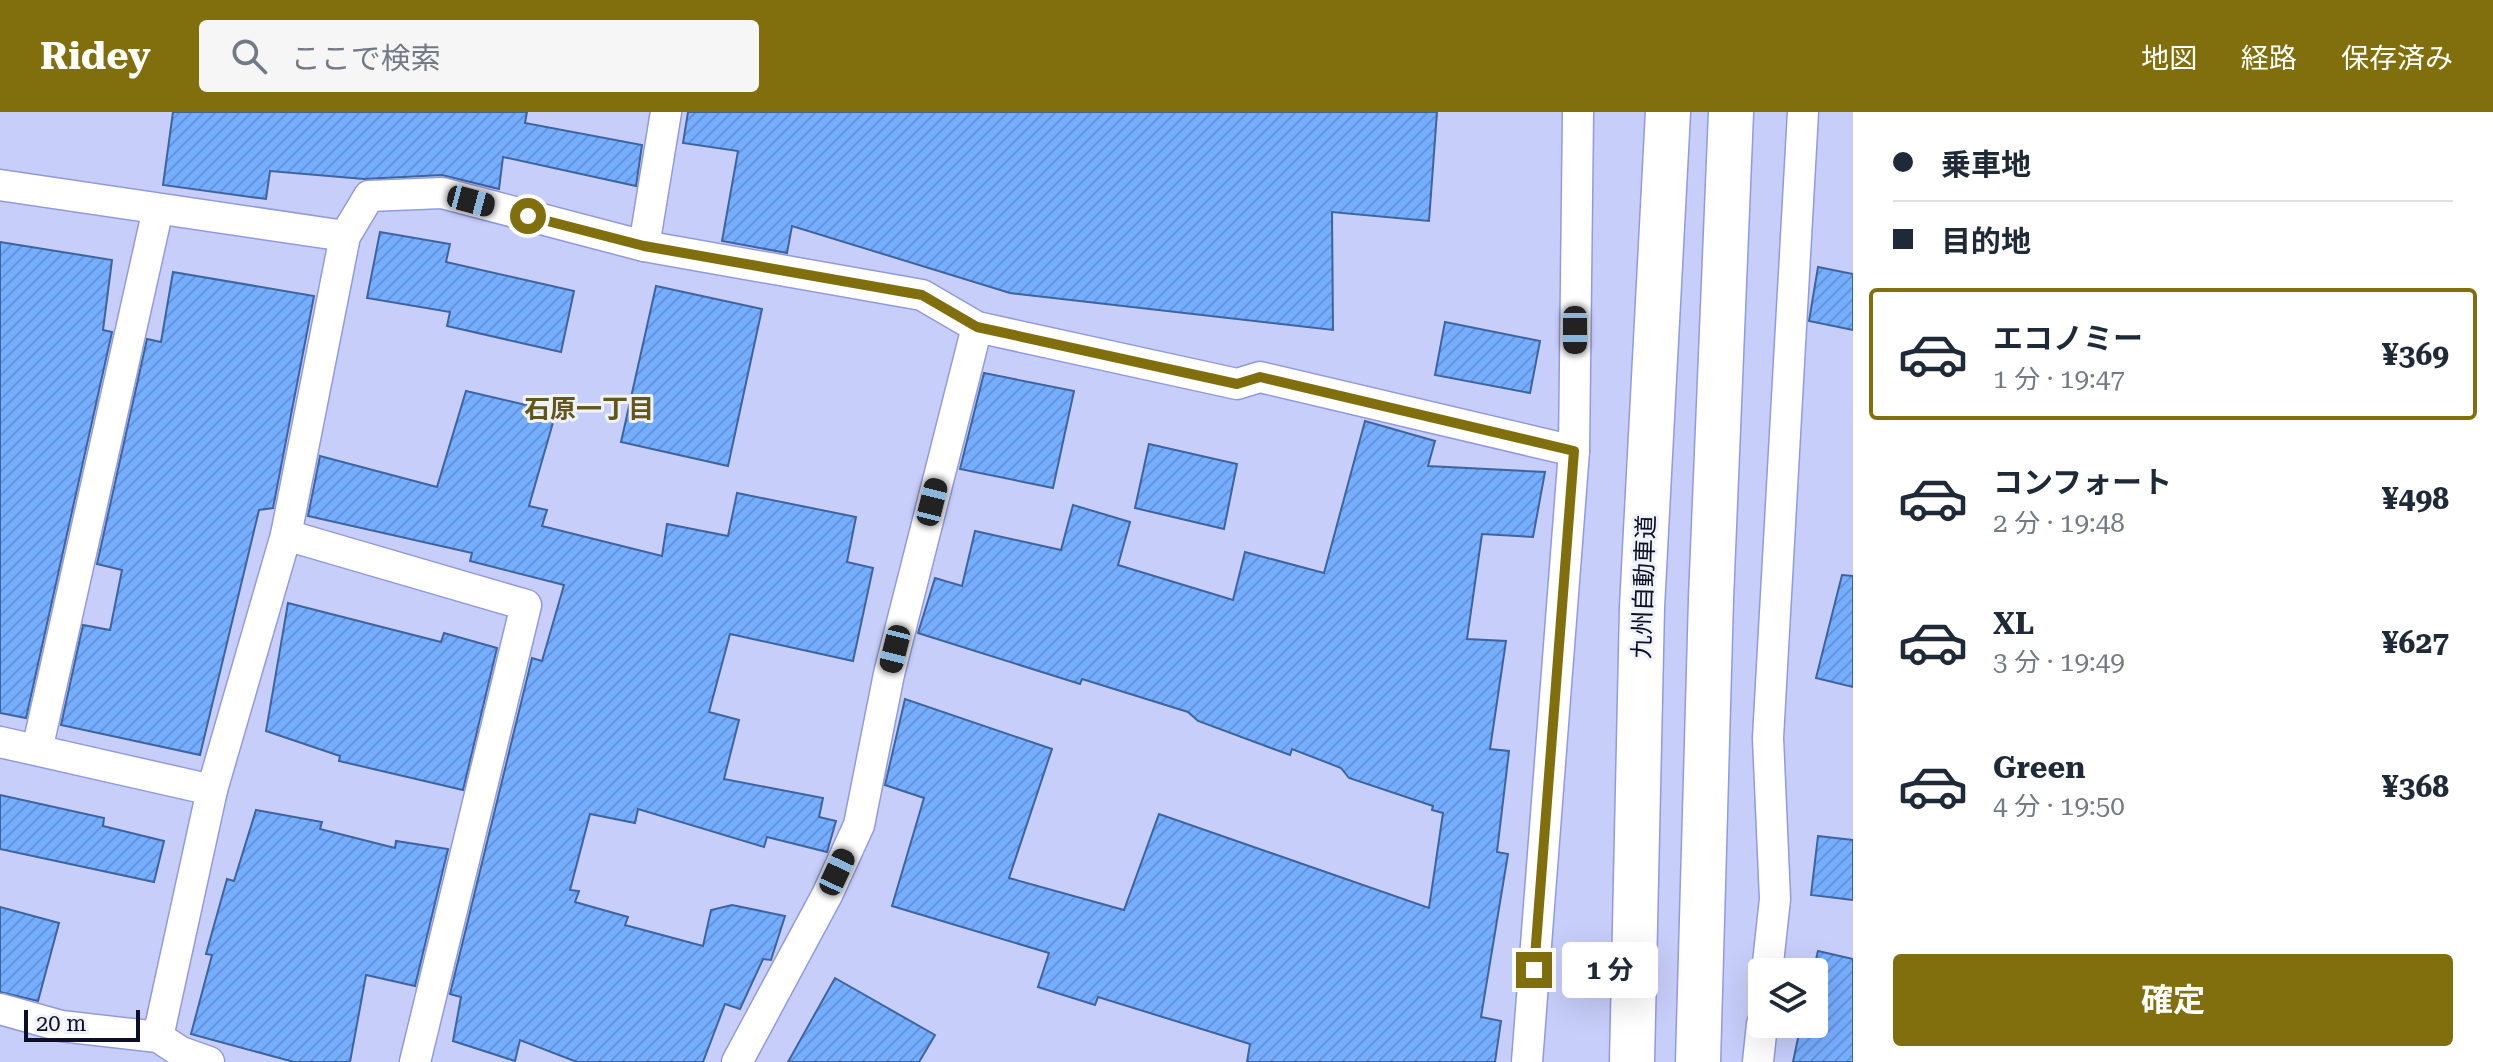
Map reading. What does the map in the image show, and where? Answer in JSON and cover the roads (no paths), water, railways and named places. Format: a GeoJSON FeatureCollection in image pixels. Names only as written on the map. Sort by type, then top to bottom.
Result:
{"type":"FeatureCollection","features":[{"type":"Feature","properties":{"kind":"highway","name":"九州自動車道"},"geometry":{"type":"LineString","coordinates":[[1632,1062],[1642,607],[1668,112]]}},
{"type":"Feature","properties":{"kind":"highway"},"geometry":{"type":"LineString","coordinates":[[1698,1062],[1711,599],[1731,112]]}},
{"type":"Feature","properties":{"kind":"street"},"geometry":{"type":"LineString","coordinates":[[644,246],[666,112]]}},
{"type":"Feature","properties":{"kind":"street"},"geometry":{"type":"LineString","coordinates":[[1527,1062],[1574,451],[1578,112]]}},
{"type":"Feature","properties":{"kind":"street"},"geometry":{"type":"LineString","coordinates":[[1769,958],[1775,899],[1768,738],[1803,112]]}},
{"type":"Feature","properties":{"kind":"street"},"geometry":{"type":"LineString","coordinates":[[0,185],[345,236]]}},
{"type":"Feature","properties":{"kind":"street"},"geometry":{"type":"LineString","coordinates":[[158,1037],[212,790],[286,535],[345,236],[369,196],[442,193],[644,246],[922,295],[977,327],[1237,384],[1260,377],[1574,451]]}},
{"type":"Feature","properties":{"kind":"street"},"geometry":{"type":"LineString","coordinates":[[37,750],[158,209]]}},
{"type":"Feature","properties":{"kind":"street"},"geometry":{"type":"LineString","coordinates":[[737,1062],[827,895],[859,825],[889,674],[977,327]]}},
{"type":"Feature","properties":{"kind":"street"},"geometry":{"type":"LineString","coordinates":[[286,535],[526,605],[415,1062]]}},
{"type":"Feature","properties":{"kind":"street"},"geometry":{"type":"LineString","coordinates":[[0,742],[212,790]]}},
{"type":"Feature","properties":{"kind":"street"},"geometry":{"type":"LineString","coordinates":[[0,1009],[61,1026],[158,1037],[181,1052],[209,1062]]}},
{"type":"Feature","properties":{"kind":"street"},"geometry":{"type":"LineString","coordinates":[[1758,1062],[1761,1038]]}},
{"type":"Feature","properties":{"kind":"district","name":"石原一丁目"},"geometry":{"type":"Point","coordinates":[589,409]}}]}
